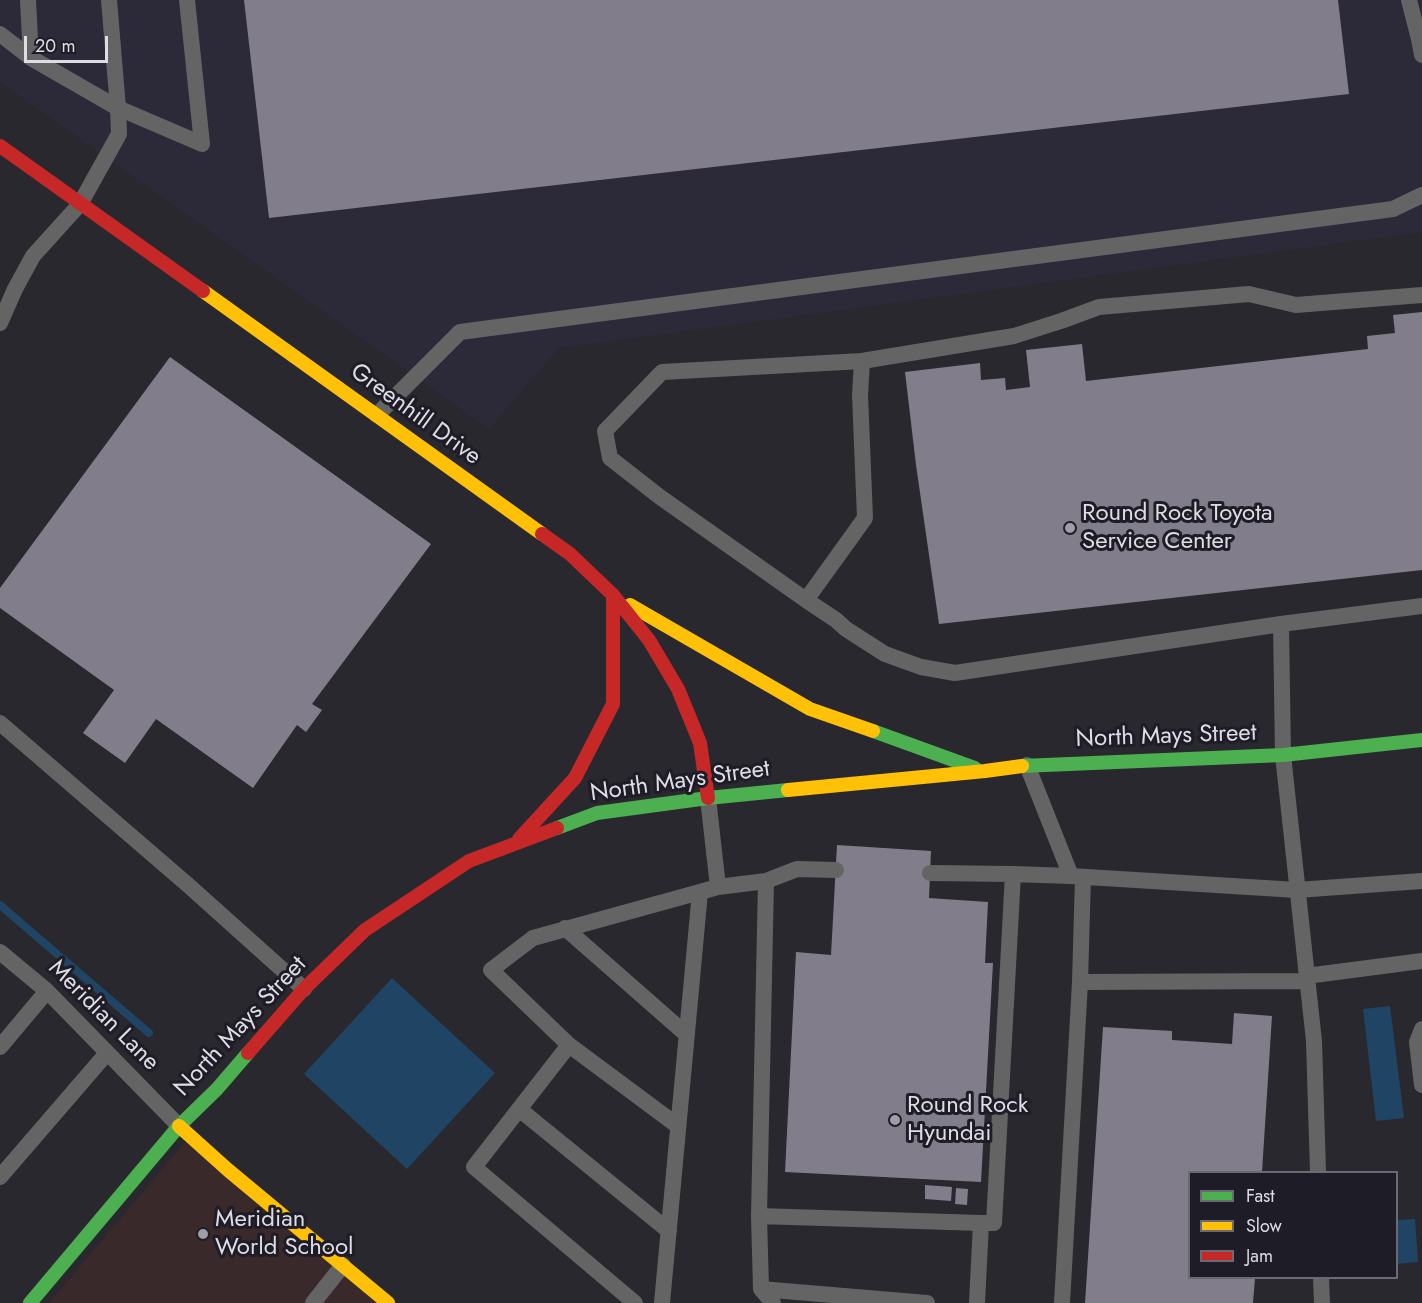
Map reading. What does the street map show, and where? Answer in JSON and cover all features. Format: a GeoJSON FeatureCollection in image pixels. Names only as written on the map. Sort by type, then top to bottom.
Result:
{"type":"FeatureCollection","features":[{"type":"Feature","properties":{"kind":"main road","name":"Greenhill Drive"},"geometry":{"type":"LineString","coordinates":[[0,146],[570,554],[613,595],[649,640],[678,688],[700,743],[708,798]]}},
{"type":"Feature","properties":{"kind":"main road"},"geometry":{"type":"LineString","coordinates":[[613,595],[810,709],[985,771]]}},
{"type":"Feature","properties":{"kind":"main road"},"geometry":{"type":"LineString","coordinates":[[515,843],[575,778],[613,704],[613,595]]}},
{"type":"Feature","properties":{"kind":"main road","name":"North Mays Street"},"geometry":{"type":"LineString","coordinates":[[30,1303],[179,1126],[217,1089],[304,989],[365,930],[470,861],[597,813],[708,798],[1027,765],[1283,755],[1422,740]]}},
{"type":"Feature","properties":{"kind":"main road"},"geometry":{"type":"LineString","coordinates":[[217,1089],[217,1107]]}},
{"type":"Feature","properties":{"kind":"main road","name":"Meridian Lane"},"geometry":{"type":"LineString","coordinates":[[179,1126],[228,1170],[388,1303]]}},
{"type":"Feature","properties":{"kind":"main road"},"geometry":{"type":"LineString","coordinates":[[199,1163],[228,1170],[222,1148]]}},
{"type":"Feature","properties":{"kind":"main road"},"geometry":{"type":"LineString","coordinates":[[145,1167],[162,1163]]}},
{"type":"Feature","properties":{"kind":"lane"},"geometry":{"type":"LineString","coordinates":[[28,0],[30,58]]}},
{"type":"Feature","properties":{"kind":"lane"},"geometry":{"type":"LineString","coordinates":[[0,323],[33,256],[80,204],[119,134],[109,0]]}},
{"type":"Feature","properties":{"kind":"lane"},"geometry":{"type":"LineString","coordinates":[[0,34],[30,58],[118,108],[202,144],[187,0]]}},
{"type":"Feature","properties":{"kind":"lane"},"geometry":{"type":"LineString","coordinates":[[1409,0],[1421,44]]}},
{"type":"Feature","properties":{"kind":"lane"},"geometry":{"type":"LineString","coordinates":[[377,415],[460,332],[1393,209],[1422,195]]}},
{"type":"Feature","properties":{"kind":"lane"},"geometry":{"type":"LineString","coordinates":[[1422,294],[1296,305],[1249,294],[1099,307],[1014,336],[862,362],[662,372],[605,431],[610,458],[660,497],[846,629],[885,654],[921,667],[955,673],[1281,624],[1422,606]]}},
{"type":"Feature","properties":{"kind":"lane"},"geometry":{"type":"LineString","coordinates":[[806,600],[865,518],[860,395],[862,362]]}},
{"type":"Feature","properties":{"kind":"lane"},"geometry":{"type":"LineString","coordinates":[[1281,624],[1283,755],[1314,1041],[1318,1171]]}},
{"type":"Feature","properties":{"kind":"lane"},"geometry":{"type":"LineString","coordinates":[[0,723],[188,885],[304,989]]}},
{"type":"Feature","properties":{"kind":"lane"},"geometry":{"type":"LineString","coordinates":[[1027,765],[1077,876],[1080,982],[1062,1303]]}},
{"type":"Feature","properties":{"kind":"lane"},"geometry":{"type":"LineString","coordinates":[[708,798],[718,887]]}},
{"type":"Feature","properties":{"kind":"lane"},"geometry":{"type":"LineString","coordinates":[[678,1126],[569,1045],[491,970],[533,938],[565,928],[718,887],[766,881],[797,869],[836,870]]}},
{"type":"Feature","properties":{"kind":"lane"},"geometry":{"type":"LineString","coordinates":[[930,873],[1077,876],[1298,890],[1422,881]]}},
{"type":"Feature","properties":{"kind":"lane"},"geometry":{"type":"LineString","coordinates":[[759,1216],[994,1223],[1013,874]]}},
{"type":"Feature","properties":{"kind":"lane"},"geometry":{"type":"LineString","coordinates":[[766,881],[759,1216],[761,1289],[773,1303]]}},
{"type":"Feature","properties":{"kind":"lane"},"geometry":{"type":"LineString","coordinates":[[662,1303],[700,892]]}},
{"type":"Feature","properties":{"kind":"lane"},"geometry":{"type":"LineString","coordinates":[[565,928],[687,1035]]}},
{"type":"Feature","properties":{"kind":"lane","name":"Meridian Lane"},"geometry":{"type":"LineString","coordinates":[[0,952],[47,991],[179,1126]]}},
{"type":"Feature","properties":{"kind":"lane"},"geometry":{"type":"LineString","coordinates":[[1080,982],[1307,978],[1422,961]]}},
{"type":"Feature","properties":{"kind":"lane"},"geometry":{"type":"LineString","coordinates":[[0,1047],[47,991]]}},
{"type":"Feature","properties":{"kind":"lane"},"geometry":{"type":"LineString","coordinates":[[1422,1029],[1417,1042],[1422,1085]]}},
{"type":"Feature","properties":{"kind":"lane"},"geometry":{"type":"LineString","coordinates":[[569,1045],[474,1167],[634,1303]]}},
{"type":"Feature","properties":{"kind":"lane"},"geometry":{"type":"LineString","coordinates":[[0,1177],[107,1053]]}},
{"type":"Feature","properties":{"kind":"lane"},"geometry":{"type":"LineString","coordinates":[[519,1109],[669,1231]]}},
{"type":"Feature","properties":{"kind":"lane"},"geometry":{"type":"LineString","coordinates":[[977,1303],[981,1223]]}},
{"type":"Feature","properties":{"kind":"lane"},"geometry":{"type":"LineString","coordinates":[[313,1303],[343,1265]]}},
{"type":"Feature","properties":{"kind":"lane"},"geometry":{"type":"LineString","coordinates":[[1321,1279],[1322,1303]]}},
{"type":"Feature","properties":{"kind":"lane"},"geometry":{"type":"LineString","coordinates":[[761,1289],[927,1303]]}},
{"type":"Feature","properties":{"kind":"shaded area"},"geometry":{"type":"Polygon","coordinates":[[[0,0],[1422,0],[1422,232],[559,348],[489,429],[0,82],[0,0]]]}},
{"type":"Feature","properties":{"kind":"shaded area","name":"Meridian World School"},"geometry":{"type":"Polygon","coordinates":[[[187,1140],[380,1303],[49,1303],[187,1140]]]}},
{"type":"Feature","properties":{"kind":"water"},"geometry":{"type":"Polygon","coordinates":[[[392,978],[495,1073],[407,1169],[304,1074],[392,978]]]}},
{"type":"Feature","properties":{"kind":"water"},"geometry":{"type":"Polygon","coordinates":[[[1390,1006],[1404,1118],[1376,1121],[1363,1009],[1390,1006]]]}},
{"type":"Feature","properties":{"kind":"water"},"geometry":{"type":"Polygon","coordinates":[[[1415,1219],[1418,1262],[1398,1264],[1398,1220],[1415,1219]]]}},
{"type":"Feature","properties":{"kind":"building"},"geometry":{"type":"Polygon","coordinates":[[[244,0],[1338,0],[1349,94],[269,218],[244,0]]]}},
{"type":"Feature","properties":{"kind":"building"},"geometry":{"type":"Polygon","coordinates":[[[1422,312],[1422,570],[939,624],[905,372],[980,363],[981,380],[1005,378],[1006,390],[1030,387],[1026,350],[1082,344],[1086,381],[1368,349],[1367,336],[1395,333],[1393,315],[1422,312]]]}},
{"type":"Feature","properties":{"kind":"building"},"geometry":{"type":"Polygon","coordinates":[[[170,357],[431,544],[312,704],[322,710],[306,732],[297,725],[253,788],[156,719],[125,763],[83,733],[114,690],[0,608],[0,588],[170,357]]]}},
{"type":"Feature","properties":{"kind":"building"},"geometry":{"type":"Polygon","coordinates":[[[837,845],[931,851],[929,898],[988,902],[985,963],[993,963],[981,1182],[785,1172],[796,952],[831,955],[837,845]]]}},
{"type":"Feature","properties":{"kind":"building"},"geometry":{"type":"Polygon","coordinates":[[[1234,1013],[1272,1016],[1262,1171],[1188,1171],[1188,1279],[1255,1279],[1253,1303],[1085,1303],[1103,1027],[1172,1031],[1172,1040],[1232,1044],[1234,1013]]]}},
{"type":"Feature","properties":{"kind":"building"},"geometry":{"type":"Polygon","coordinates":[[[925,1185],[952,1187],[951,1201],[925,1199],[925,1185]]]}},
{"type":"Feature","properties":{"kind":"building"},"geometry":{"type":"Polygon","coordinates":[[[956,1188],[968,1189],[967,1205],[955,1204],[956,1188]]]}},
{"type":"Feature","properties":{"kind":"waterway"},"geometry":{"type":"LineString","coordinates":[[0,905],[149,1033]]}},
{"type":"Feature","properties":{"kind":"traffic: fast"},"geometry":{"type":"LineString","coordinates":[[873,731],[975,768]]}},
{"type":"Feature","properties":{"kind":"traffic: fast"},"geometry":{"type":"LineString","coordinates":[[1022,766],[1283,755],[1422,740]]}},
{"type":"Feature","properties":{"kind":"traffic: fast"},"geometry":{"type":"LineString","coordinates":[[557,828],[597,813],[788,790]]}},
{"type":"Feature","properties":{"kind":"traffic: fast"},"geometry":{"type":"LineString","coordinates":[[30,1303],[179,1126],[217,1089],[248,1053]]}},
{"type":"Feature","properties":{"kind":"traffic: slow"},"geometry":{"type":"LineString","coordinates":[[203,291],[542,534]]}},
{"type":"Feature","properties":{"kind":"traffic: slow"},"geometry":{"type":"LineString","coordinates":[[630,605],[810,709],[873,731]]}},
{"type":"Feature","properties":{"kind":"traffic: slow"},"geometry":{"type":"LineString","coordinates":[[788,790],[1022,766]]}},
{"type":"Feature","properties":{"kind":"traffic: slow"},"geometry":{"type":"LineString","coordinates":[[179,1126],[228,1170],[388,1303]]}},
{"type":"Feature","properties":{"kind":"traffic: jam"},"geometry":{"type":"LineString","coordinates":[[0,146],[203,291]]}},
{"type":"Feature","properties":{"kind":"traffic: jam"},"geometry":{"type":"LineString","coordinates":[[542,534],[570,554],[613,595],[649,640],[678,689],[700,743],[708,798]]}},
{"type":"Feature","properties":{"kind":"traffic: jam"},"geometry":{"type":"LineString","coordinates":[[519,839],[575,778],[613,704],[613,595]]}},
{"type":"Feature","properties":{"kind":"traffic: jam"},"geometry":{"type":"LineString","coordinates":[[248,1053],[304,989],[365,930],[469,861],[557,828]]}},
{"type":"Feature","properties":{"kind":"place","name":"Round Rock Toyota Service Center"},"geometry":{"type":"Point","coordinates":[1070,528]}},
{"type":"Feature","properties":{"kind":"place","name":"Round Rock Hyundai"},"geometry":{"type":"Point","coordinates":[895,1120]}},
{"type":"Feature","properties":{"kind":"place","name":"Meridian World School"},"geometry":{"type":"Point","coordinates":[203,1234]}}]}
